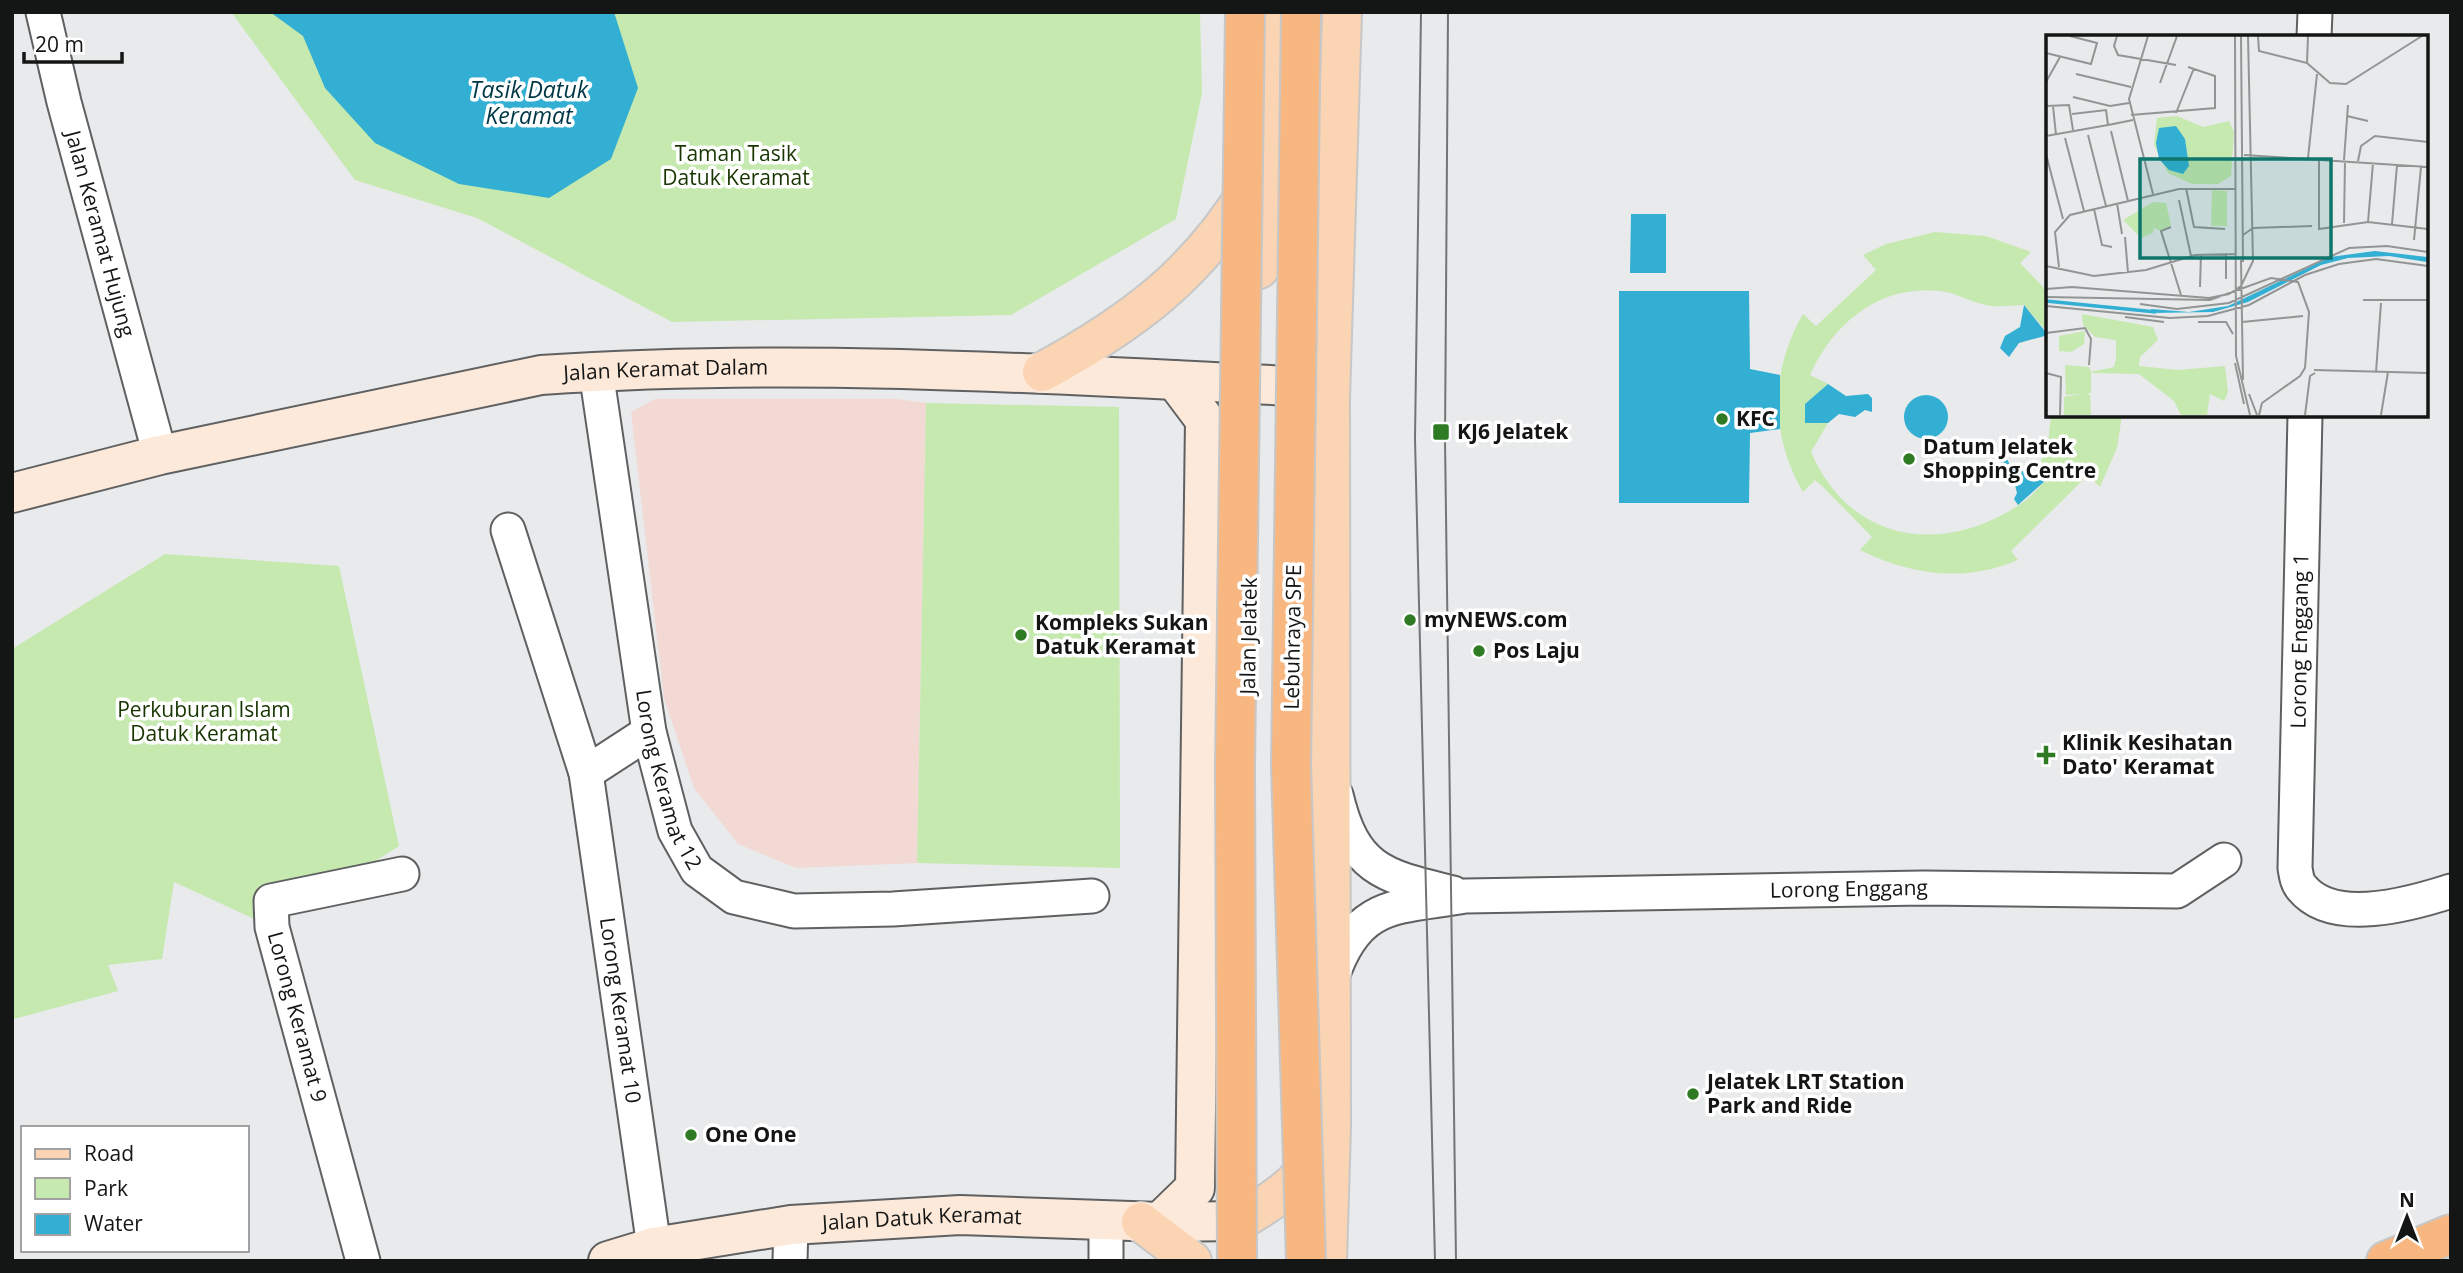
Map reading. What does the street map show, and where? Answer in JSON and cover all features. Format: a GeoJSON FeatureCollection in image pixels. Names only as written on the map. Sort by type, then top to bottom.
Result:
{"type":"FeatureCollection","features":[{"type":"Feature","properties":{"kind":"highway"},"geometry":{"type":"LineString","coordinates":[[1227,1261],[1245,12]]}},
{"type":"Feature","properties":{"kind":"highway","name":"Lebuhraya SPE"},"geometry":{"type":"LineString","coordinates":[[1301,12],[1291,766],[1306,1261]]}},
{"type":"Feature","properties":{"kind":"highway"},"geometry":{"type":"LineString","coordinates":[[1234,767],[1238,1261]]}},
{"type":"Feature","properties":{"kind":"highway"},"geometry":{"type":"LineString","coordinates":[[2386,1261],[2451,1234]]}},
{"type":"Feature","properties":{"kind":"main road","name":"Jalan Jelatek"},"geometry":{"type":"LineString","coordinates":[[1238,1261],[1254,384],[1264,163],[1263,12]]}},
{"type":"Feature","properties":{"kind":"main road"},"geometry":{"type":"LineString","coordinates":[[1327,1261],[1331,1127],[1331,388],[1349,21]]}},
{"type":"Feature","properties":{"kind":"main road"},"geometry":{"type":"LineString","coordinates":[[1042,372],[1129,321],[1169,289],[1207,250],[1264,163]]}},
{"type":"Feature","properties":{"kind":"main road"},"geometry":{"type":"LineString","coordinates":[[1240,1221],[1278,1198],[1308,1169],[1331,1127]]}},
{"type":"Feature","properties":{"kind":"main road"},"geometry":{"type":"LineString","coordinates":[[1136,1221],[1192,1261]]}},
{"type":"Feature","properties":{"kind":"street","name":"Jalan Keramat Hujung"},"geometry":{"type":"LineString","coordinates":[[43,12],[64,102],[160,455]]}},
{"type":"Feature","properties":{"kind":"street"},"geometry":{"type":"LineString","coordinates":[[2314,35],[2315,12]]}},
{"type":"Feature","properties":{"kind":"street","name":"Jalan Keramat Dalam"},"geometry":{"type":"LineString","coordinates":[[12,493],[160,455],[496,382],[596,371],[850,368],[1042,372],[1331,388]]}},
{"type":"Feature","properties":{"kind":"street","name":"Lorong Keramat 12"},"geometry":{"type":"LineString","coordinates":[[596,371],[649,732],[675,831],[697,870],[734,897],[794,911],[893,909],[1092,896]]}},
{"type":"Feature","properties":{"kind":"street"},"geometry":{"type":"LineString","coordinates":[[1106,1261],[1136,1221],[1195,1188],[1205,420],[1175,380]]}},
{"type":"Feature","properties":{"kind":"street","name":"Lorong Enggang 1"},"geometry":{"type":"LineString","coordinates":[[2305,416],[2295,868],[2300,887],[2316,900],[2351,911],[2451,891]]}},
{"type":"Feature","properties":{"kind":"street","name":"Lorong Keramat 10"},"geometry":{"type":"LineString","coordinates":[[508,530],[586,773],[654,1247]]}},
{"type":"Feature","properties":{"kind":"street"},"geometry":{"type":"LineString","coordinates":[[586,773],[649,732]]}},
{"type":"Feature","properties":{"kind":"street","name":"Lorong Enggang"},"geometry":{"type":"LineString","coordinates":[[1329,765],[1343,823],[1358,851],[1367,860],[1376,868],[1405,881],[1465,896]]}},
{"type":"Feature","properties":{"kind":"street","name":"Lorong Enggang"},"geometry":{"type":"LineString","coordinates":[[1329,986],[1341,952],[1354,929],[1374,915],[1402,906],[1465,896],[1923,888],[2177,891],[2224,860]]}},
{"type":"Feature","properties":{"kind":"street","name":"Lorong Keramat 9"},"geometry":{"type":"LineString","coordinates":[[363,1261],[272,927],[271,901],[402,874]]}},
{"type":"Feature","properties":{"kind":"street","name":"Jalan Datuk Keramat"},"geometry":{"type":"LineString","coordinates":[[608,1261],[654,1247],[791,1243],[960,1215],[1136,1221],[1240,1221]]}},
{"type":"Feature","properties":{"kind":"shaded area"},"geometry":{"type":"Polygon","coordinates":[[[655,399],[896,399],[926,403],[917,863],[796,868],[738,844],[694,788],[664,698],[631,412],[655,399]]]}},
{"type":"Feature","properties":{"kind":"green space","name":"Taman Tasik Datuk Keramat"},"geometry":{"type":"Polygon","coordinates":[[[231,12],[1200,12],[1202,93],[1176,219],[1011,315],[672,322],[477,218],[355,180],[231,12]]]}},
{"type":"Feature","properties":{"kind":"green space"},"geometry":{"type":"Polygon","coordinates":[[[1935,232],[1986,236],[2031,252],[2020,263],[2046,290],[2046,331],[2024,305],[1990,306],[1940,291],[1918,290],[1879,301],[1845,324],[1820,356],[1810,375],[1828,384],[1805,404],[1805,423],[1828,423],[1811,452],[1828,483],[1849,506],[1874,522],[1901,532],[1931,535],[1961,531],[1992,520],[2022,503],[2045,481],[2036,473],[2048,444],[2051,416],[2122,416],[2117,448],[2100,487],[2088,475],[2011,551],[2018,560],[1978,572],[1958,574],[1918,570],[1879,559],[1860,550],[1872,537],[1823,487],[1815,480],[1803,492],[1792,471],[1784,448],[1778,403],[1784,358],[1792,335],[1803,314],[1816,326],[1876,270],[1863,255],[1886,244],[1935,232]]]}},
{"type":"Feature","properties":{"kind":"green space","name":"Kompleks Sukan Datuk Keramat"},"geometry":{"type":"Polygon","coordinates":[[[926,403],[1119,407],[1120,868],[917,863],[926,403]]]}},
{"type":"Feature","properties":{"kind":"green space","name":"Perkuburan Islam Datuk Keramat"},"geometry":{"type":"Polygon","coordinates":[[[165,554],[339,566],[399,846],[272,927],[174,882],[162,959],[108,965],[118,991],[14,1019],[12,649],[165,554]]]}},
{"type":"Feature","properties":{"kind":"water","name":"Tasik Datuk Keramat"},"geometry":{"type":"Polygon","coordinates":[[[270,12],[614,12],[638,88],[611,159],[549,198],[459,184],[375,143],[325,88],[303,36],[270,12]]]}},
{"type":"Feature","properties":{"kind":"water"},"geometry":{"type":"Polygon","coordinates":[[[1631,214],[1666,214],[1666,273],[1630,273],[1631,214]]]}},
{"type":"Feature","properties":{"kind":"water"},"geometry":{"type":"Polygon","coordinates":[[[1619,291],[1749,291],[1750,369],[1780,375],[1780,429],[1750,433],[1749,503],[1619,503],[1619,291]]]}},
{"type":"Feature","properties":{"kind":"water"},"geometry":{"type":"Polygon","coordinates":[[[2024,305],[2046,336],[2019,343],[2009,357],[2000,348],[2005,336],[2020,327],[2024,305]]]}},
{"type":"Feature","properties":{"kind":"water"},"geometry":{"type":"Polygon","coordinates":[[[1828,384],[1846,396],[1868,394],[1872,398],[1872,412],[1865,410],[1855,417],[1839,414],[1828,423],[1805,423],[1805,404],[1828,384]]]}},
{"type":"Feature","properties":{"kind":"water"},"geometry":{"type":"Polygon","coordinates":[[[1926,395],[1941,402],[1948,417],[1941,432],[1926,439],[1911,432],[1904,417],[1911,402],[1926,395]]]}},
{"type":"Feature","properties":{"kind":"water"},"geometry":{"type":"Polygon","coordinates":[[[2006,457],[2011,467],[2046,480],[2018,505],[2014,499],[2017,493],[2015,485],[2000,475],[1997,466],[2006,457]]]}},
{"type":"Feature","properties":{"kind":"tram line"},"geometry":{"type":"LineString","coordinates":[[1421,12],[1415,439],[1435,1261]]}},
{"type":"Feature","properties":{"kind":"tram line"},"geometry":{"type":"LineString","coordinates":[[1448,12],[1445,440],[1456,1261]]}},
{"type":"Feature","properties":{"kind":"place","name":"KFC"},"geometry":{"type":"Point","coordinates":[1722,419]}},
{"type":"Feature","properties":{"kind":"place","name":"KJ6 Jelatek"},"geometry":{"type":"Point","coordinates":[1441,432]}},
{"type":"Feature","properties":{"kind":"place","name":"Datum Jelatek Shopping Centre"},"geometry":{"type":"Point","coordinates":[1909,459]}},
{"type":"Feature","properties":{"kind":"place","name":"myNEWS.com"},"geometry":{"type":"Point","coordinates":[1410,620]}},
{"type":"Feature","properties":{"kind":"place","name":"Kompleks Sukan Datuk Keramat"},"geometry":{"type":"Point","coordinates":[1021,635]}},
{"type":"Feature","properties":{"kind":"place","name":"Pos Laju"},"geometry":{"type":"Point","coordinates":[1479,651]}},
{"type":"Feature","properties":{"kind":"place","name":"Klinik Kesihatan Dato' Keramat"},"geometry":{"type":"Point","coordinates":[2046,755]}},
{"type":"Feature","properties":{"kind":"place","name":"Jelatek LRT Station Park and Ride"},"geometry":{"type":"Point","coordinates":[1693,1094]}},
{"type":"Feature","properties":{"kind":"place","name":"One One"},"geometry":{"type":"Point","coordinates":[691,1135]}}]}
